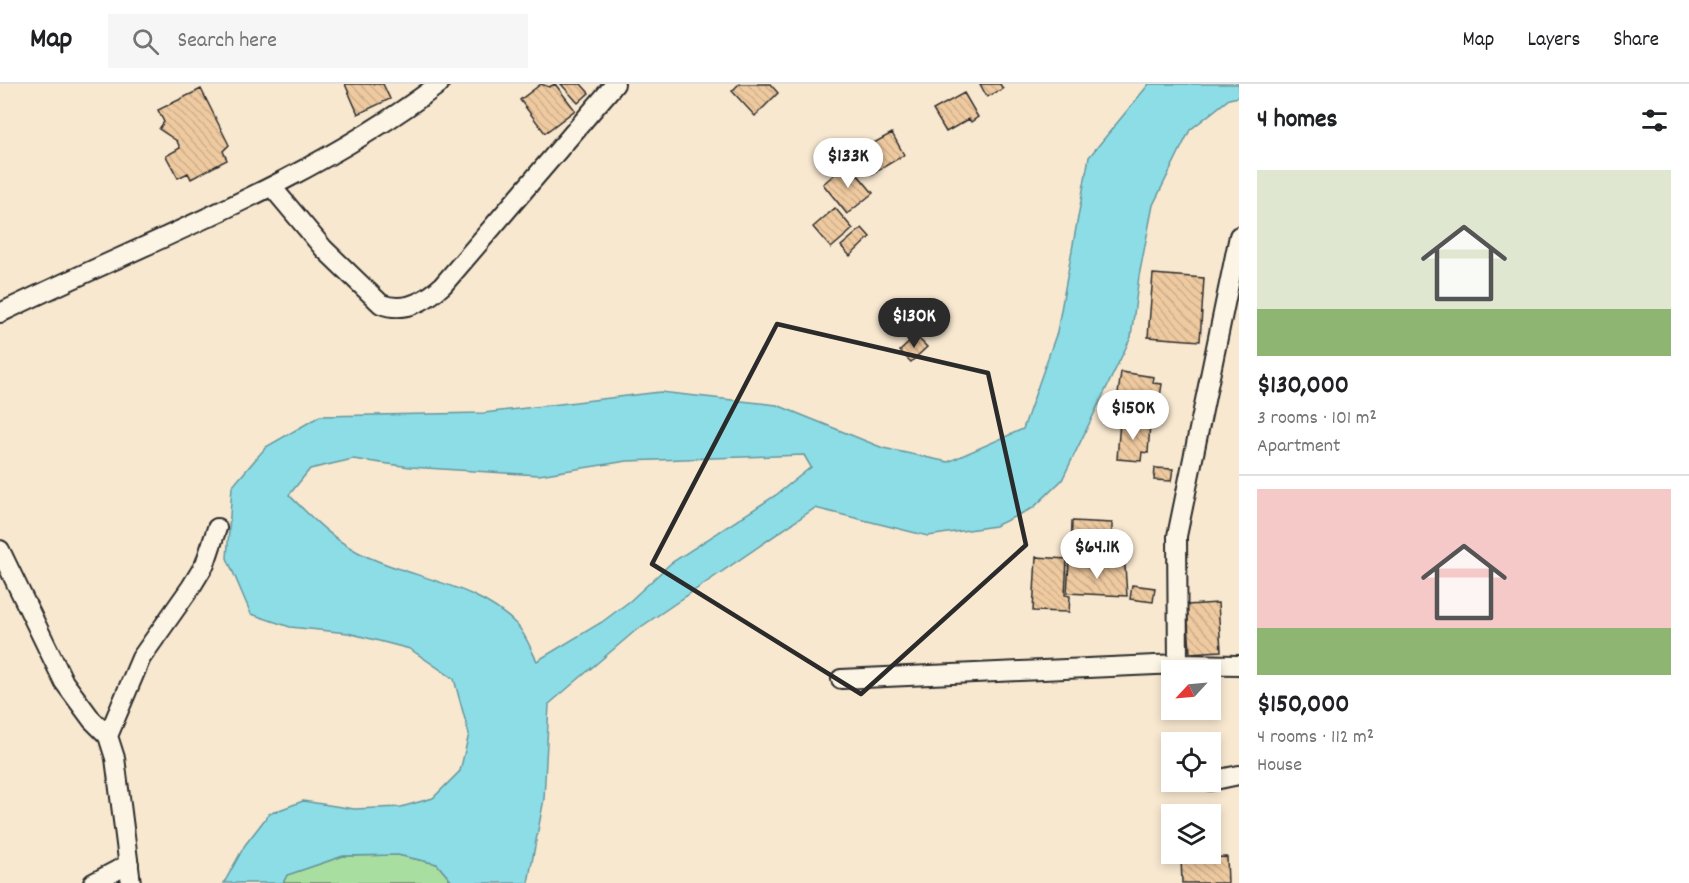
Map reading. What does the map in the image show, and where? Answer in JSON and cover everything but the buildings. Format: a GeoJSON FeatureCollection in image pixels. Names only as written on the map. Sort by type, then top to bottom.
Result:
{"type":"FeatureCollection","features":[{"type":"Feature","properties":{"kind":"street"},"geometry":{"type":"LineString","coordinates":[[0,313],[272,187],[367,135],[439,84]]}},
{"type":"Feature","properties":{"kind":"street"},"geometry":{"type":"LineString","coordinates":[[272,187],[324,249],[381,304],[392,309],[404,307],[431,296],[443,285],[615,84]]}},
{"type":"Feature","properties":{"kind":"street"},"geometry":{"type":"LineString","coordinates":[[1178,660],[1177,536],[1239,236]]}},
{"type":"Feature","properties":{"kind":"street"},"geometry":{"type":"LineString","coordinates":[[108,736],[141,658],[192,587],[205,564],[217,528]]}},
{"type":"Feature","properties":{"kind":"street"},"geometry":{"type":"LineString","coordinates":[[0,550],[64,682],[92,720],[108,736],[115,758],[131,883]]}},
{"type":"Feature","properties":{"kind":"street"},"geometry":{"type":"LineString","coordinates":[[841,679],[1161,665]]}},
{"type":"Feature","properties":{"kind":"street"},"geometry":{"type":"LineString","coordinates":[[1221,665],[1239,665]]}},
{"type":"Feature","properties":{"kind":"street"},"geometry":{"type":"LineString","coordinates":[[1221,779],[1239,775]]}},
{"type":"Feature","properties":{"kind":"street"},"geometry":{"type":"LineString","coordinates":[[93,883],[129,864]]}},
{"type":"Feature","properties":{"kind":"highlighted area"},"geometry":{"type":"Polygon","coordinates":[[[777,324],[988,373],[1026,545],[861,694],[652,564],[777,324]]]}},
{"type":"Feature","properties":{"kind":"green space"},"geometry":{"type":"Polygon","coordinates":[[[398,855],[437,864],[453,883],[283,883],[287,875],[343,856],[398,855]]]}},
{"type":"Feature","properties":{"kind":"water"},"geometry":{"type":"Polygon","coordinates":[[[1149,84],[1239,84],[1239,97],[1229,99],[1190,130],[1153,205],[1139,276],[1131,337],[1062,480],[1033,508],[995,526],[928,536],[815,508],[635,631],[549,704],[544,799],[528,883],[453,883],[437,864],[398,855],[343,856],[287,875],[283,883],[224,883],[245,845],[269,814],[303,801],[354,809],[401,807],[433,798],[460,771],[469,734],[454,679],[410,649],[348,633],[290,627],[251,614],[227,558],[232,487],[266,447],[320,416],[484,413],[660,392],[777,405],[883,448],[948,462],[1023,429],[1057,332],[1089,157],[1149,84]],[[804,455],[627,461],[539,475],[410,467],[353,459],[310,469],[289,495],[326,530],[356,551],[387,565],[466,592],[501,611],[520,629],[537,661],[602,622],[630,601],[671,563],[776,495],[811,467],[804,455]]]}}]}
